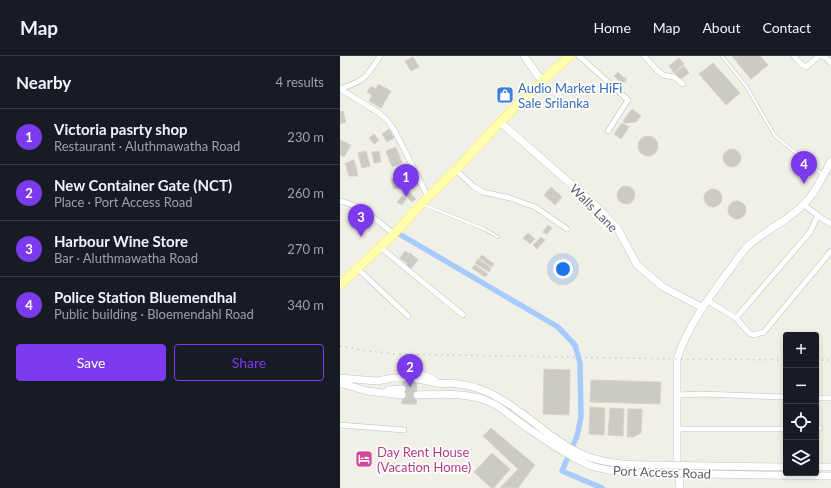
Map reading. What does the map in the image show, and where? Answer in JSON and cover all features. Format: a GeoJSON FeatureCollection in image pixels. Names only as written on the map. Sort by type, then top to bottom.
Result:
{"type":"FeatureCollection","features":[{"type":"Feature","properties":{"kind":"main road"},"geometry":{"type":"LineString","coordinates":[[524,56],[542,81]]}},
{"type":"Feature","properties":{"kind":"main road"},"geometry":{"type":"LineString","coordinates":[[340,285],[394,234],[500,122],[562,61],[570,56]]}},
{"type":"Feature","properties":{"kind":"main road","name":"Walls Lane"},"geometry":{"type":"LineString","coordinates":[[500,122],[596,206],[618,229],[636,265],[663,287],[703,308]]}},
{"type":"Feature","properties":{"kind":"main road"},"geometry":{"type":"LineString","coordinates":[[680,488],[677,460],[677,359],[680,350],[689,331],[703,308],[745,249],[752,242],[788,218],[804,205],[831,161]]}},
{"type":"Feature","properties":{"kind":"main road"},"geometry":{"type":"LineString","coordinates":[[417,387],[426,376],[439,384]]}},
{"type":"Feature","properties":{"kind":"main road"},"geometry":{"type":"LineString","coordinates":[[340,378],[377,381],[402,386],[367,391],[340,383]]}},
{"type":"Feature","properties":{"kind":"main road","name":"Port Access Road"},"geometry":{"type":"LineString","coordinates":[[417,387],[451,383],[480,389],[514,408],[578,460],[604,469],[625,472],[658,469],[831,476]]}},
{"type":"Feature","properties":{"kind":"main road","name":"Port Access Road"},"geometry":{"type":"LineString","coordinates":[[417,387],[439,394],[463,395],[479,398],[494,404],[555,442],[595,459],[658,469]]}},
{"type":"Feature","properties":{"kind":"main road","name":"Port Access Road"},"geometry":{"type":"LineString","coordinates":[[708,470],[783,467]]}},
{"type":"Feature","properties":{"kind":"main road"},"geometry":{"type":"LineString","coordinates":[[819,467],[831,468]]}},
{"type":"Feature","properties":{"kind":"street"},"geometry":{"type":"LineString","coordinates":[[340,89],[361,80],[367,75],[380,56]]}},
{"type":"Feature","properties":{"kind":"street"},"geometry":{"type":"LineString","coordinates":[[580,56],[628,100],[608,131]]}},
{"type":"Feature","properties":{"kind":"street"},"geometry":{"type":"LineString","coordinates":[[644,56],[663,75],[674,77],[683,84]]}},
{"type":"Feature","properties":{"kind":"street"},"geometry":{"type":"LineString","coordinates":[[794,56],[806,67],[821,56],[831,63]]}},
{"type":"Feature","properties":{"kind":"street"},"geometry":{"type":"LineString","coordinates":[[340,89],[379,113],[387,120],[401,142],[428,198]]}},
{"type":"Feature","properties":{"kind":"street"},"geometry":{"type":"LineString","coordinates":[[456,170],[473,186],[483,192],[510,198],[535,207],[567,229]]}},
{"type":"Feature","properties":{"kind":"street"},"geometry":{"type":"LineString","coordinates":[[340,201],[351,204],[370,214],[394,234]]}},
{"type":"Feature","properties":{"kind":"street"},"geometry":{"type":"LineString","coordinates":[[804,205],[831,224]]}},
{"type":"Feature","properties":{"kind":"street"},"geometry":{"type":"LineString","coordinates":[[736,318],[810,232],[818,215]]}},
{"type":"Feature","properties":{"kind":"street"},"geometry":{"type":"LineString","coordinates":[[380,247],[463,315]]}},
{"type":"Feature","properties":{"kind":"street"},"geometry":{"type":"LineString","coordinates":[[708,301],[736,318],[749,333],[754,335],[764,332],[831,251]]}},
{"type":"Feature","properties":{"kind":"street"},"geometry":{"type":"LineString","coordinates":[[357,268],[408,316]]}},
{"type":"Feature","properties":{"kind":"street"},"geometry":{"type":"LineString","coordinates":[[677,395],[701,394],[783,397]]}},
{"type":"Feature","properties":{"kind":"street"},"geometry":{"type":"LineString","coordinates":[[819,398],[831,398]]}},
{"type":"Feature","properties":{"kind":"street"},"geometry":{"type":"LineString","coordinates":[[340,425],[404,430]]}},
{"type":"Feature","properties":{"kind":"street"},"geometry":{"type":"LineString","coordinates":[[677,429],[783,428]]}},
{"type":"Feature","properties":{"kind":"lane"},"geometry":{"type":"LineString","coordinates":[[722,56],[746,86],[774,136],[823,176]]}},
{"type":"Feature","properties":{"kind":"lane"},"geometry":{"type":"LineString","coordinates":[[422,204],[484,229],[498,237]]}},
{"type":"Feature","properties":{"kind":"building"},"geometry":{"type":"Polygon","coordinates":[[[732,56],[760,56],[768,65],[751,79],[732,56]]]}},
{"type":"Feature","properties":{"kind":"building"},"geometry":{"type":"Polygon","coordinates":[[[413,57],[419,67],[411,71],[405,61],[413,57]]]}},
{"type":"Feature","properties":{"kind":"building"},"geometry":{"type":"Polygon","coordinates":[[[679,58],[684,64],[674,73],[669,66],[679,58]]]}},
{"type":"Feature","properties":{"kind":"building"},"geometry":{"type":"Polygon","coordinates":[[[713,63],[740,93],[726,105],[699,74],[713,63]]]}},
{"type":"Feature","properties":{"kind":"building"},"geometry":{"type":"Polygon","coordinates":[[[684,66],[689,73],[680,80],[675,73],[684,66]]]}},
{"type":"Feature","properties":{"kind":"building"},"geometry":{"type":"Polygon","coordinates":[[[618,72],[626,78],[626,81],[623,83],[621,83],[614,76],[618,72]]]}},
{"type":"Feature","properties":{"kind":"building"},"geometry":{"type":"Polygon","coordinates":[[[378,84],[391,91],[381,108],[369,101],[372,95],[367,92],[371,86],[376,89],[378,84]]]}},
{"type":"Feature","properties":{"kind":"building"},"geometry":{"type":"Polygon","coordinates":[[[632,109],[641,116],[636,122],[625,123],[623,121],[632,109]]]}},
{"type":"Feature","properties":{"kind":"building"},"geometry":{"type":"Polygon","coordinates":[[[343,111],[346,122],[340,124],[340,112],[343,111]]]}},
{"type":"Feature","properties":{"kind":"building"},"geometry":{"type":"Polygon","coordinates":[[[622,123],[629,127],[621,139],[614,134],[622,123]]]}},
{"type":"Feature","properties":{"kind":"building"},"geometry":{"type":"Polygon","coordinates":[[[389,129],[394,138],[387,142],[382,134],[389,129]]]}},
{"type":"Feature","properties":{"kind":"building"},"geometry":{"type":"Polygon","coordinates":[[[374,134],[379,140],[374,144],[369,138],[374,134]]]}},
{"type":"Feature","properties":{"kind":"building"},"geometry":{"type":"Polygon","coordinates":[[[644,136],[652,136],[658,142],[658,150],[652,156],[644,156],[638,150],[638,142],[644,136]]]}},
{"type":"Feature","properties":{"kind":"building"},"geometry":{"type":"Polygon","coordinates":[[[340,140],[351,145],[344,157],[340,155],[340,140]]]}},
{"type":"Feature","properties":{"kind":"building"},"geometry":{"type":"Polygon","coordinates":[[[396,147],[402,163],[392,167],[386,151],[396,147]]]}},
{"type":"Feature","properties":{"kind":"building"},"geometry":{"type":"Polygon","coordinates":[[[728,149],[736,149],[741,154],[739,165],[736,167],[728,167],[723,162],[723,154],[728,149]]]}},
{"type":"Feature","properties":{"kind":"building"},"geometry":{"type":"Polygon","coordinates":[[[366,151],[370,166],[362,168],[358,153],[366,151]]]}},
{"type":"Feature","properties":{"kind":"building"},"geometry":{"type":"Polygon","coordinates":[[[379,151],[381,162],[374,163],[372,152],[379,151]]]}},
{"type":"Feature","properties":{"kind":"building"},"geometry":{"type":"Polygon","coordinates":[[[354,160],[358,176],[349,176],[345,163],[354,160]]]}},
{"type":"Feature","properties":{"kind":"building"},"geometry":{"type":"Polygon","coordinates":[[[398,177],[401,187],[394,189],[391,179],[398,177]]]}},
{"type":"Feature","properties":{"kind":"building"},"geometry":{"type":"Polygon","coordinates":[[[416,179],[419,184],[412,188],[409,182],[416,179]]]}},
{"type":"Feature","properties":{"kind":"building"},"geometry":{"type":"Polygon","coordinates":[[[622,186],[630,186],[635,191],[633,202],[630,204],[622,204],[617,199],[617,191],[622,186]]]}},
{"type":"Feature","properties":{"kind":"building"},"geometry":{"type":"Polygon","coordinates":[[[551,187],[562,197],[555,205],[544,195],[551,187]]]}},
{"type":"Feature","properties":{"kind":"building"},"geometry":{"type":"Polygon","coordinates":[[[709,189],[717,189],[722,194],[720,205],[717,207],[709,207],[704,202],[704,194],[709,189]]]}},
{"type":"Feature","properties":{"kind":"building"},"geometry":{"type":"Polygon","coordinates":[[[409,192],[416,199],[412,202],[405,195],[409,192]]]}},
{"type":"Feature","properties":{"kind":"building"},"geometry":{"type":"Polygon","coordinates":[[[402,196],[406,199],[402,205],[397,202],[402,196]]]}},
{"type":"Feature","properties":{"kind":"building"},"geometry":{"type":"Polygon","coordinates":[[[733,201],[741,201],[746,206],[744,217],[741,219],[733,219],[728,214],[728,206],[733,201]]]}},
{"type":"Feature","properties":{"kind":"building"},"geometry":{"type":"Polygon","coordinates":[[[548,225],[552,228],[547,234],[543,232],[548,225]]]}},
{"type":"Feature","properties":{"kind":"building"},"geometry":{"type":"Polygon","coordinates":[[[528,233],[535,239],[530,244],[523,238],[528,233]]]}},
{"type":"Feature","properties":{"kind":"building"},"geometry":{"type":"Polygon","coordinates":[[[541,237],[545,240],[537,249],[533,245],[541,237]]]}},
{"type":"Feature","properties":{"kind":"building"},"geometry":{"type":"Polygon","coordinates":[[[405,251],[409,254],[403,261],[400,258],[405,251]]]}},
{"type":"Feature","properties":{"kind":"building"},"geometry":{"type":"Polygon","coordinates":[[[410,253],[418,260],[410,270],[406,266],[408,264],[404,261],[410,253]]]}},
{"type":"Feature","properties":{"kind":"building"},"geometry":{"type":"Polygon","coordinates":[[[482,255],[494,264],[492,267],[479,258],[482,255]]]}},
{"type":"Feature","properties":{"kind":"building"},"geometry":{"type":"Polygon","coordinates":[[[478,259],[491,268],[489,272],[475,263],[478,259]]]}},
{"type":"Feature","properties":{"kind":"building"},"geometry":{"type":"Polygon","coordinates":[[[475,265],[488,274],[485,277],[472,268],[475,265]]]}},
{"type":"Feature","properties":{"kind":"building"},"geometry":{"type":"Polygon","coordinates":[[[544,369],[570,370],[569,415],[543,414],[544,369]]]}},
{"type":"Feature","properties":{"kind":"building"},"geometry":{"type":"Polygon","coordinates":[[[403,371],[417,371],[416,404],[402,404],[403,371]]]}},
{"type":"Feature","properties":{"kind":"building"},"geometry":{"type":"Polygon","coordinates":[[[591,380],[661,382],[660,404],[590,402],[591,380]]]}},
{"type":"Feature","properties":{"kind":"building"},"geometry":{"type":"Polygon","coordinates":[[[590,407],[605,408],[604,435],[589,434],[590,407]]]}},
{"type":"Feature","properties":{"kind":"building"},"geometry":{"type":"Polygon","coordinates":[[[610,408],[624,409],[623,436],[608,435],[610,408]]]}},
{"type":"Feature","properties":{"kind":"building"},"geometry":{"type":"Polygon","coordinates":[[[628,409],[642,409],[641,433],[633,437],[627,437],[628,409]]]}},
{"type":"Feature","properties":{"kind":"building"},"geometry":{"type":"Polygon","coordinates":[[[491,428],[535,465],[518,488],[500,488],[518,469],[483,436],[491,428]]]}},
{"type":"Feature","properties":{"kind":"building"},"geometry":{"type":"Polygon","coordinates":[[[492,453],[510,469],[494,488],[491,488],[474,472],[492,453]]]}},
{"type":"Feature","properties":{"kind":"waterway"},"geometry":{"type":"LineString","coordinates":[[401,235],[558,327],[575,345],[580,363],[581,417],[577,436],[562,471],[602,488]]}},
{"type":"Feature","properties":{"kind":"tunnel"},"geometry":{"type":"LineString","coordinates":[[402,373],[417,373]]}},
{"type":"Feature","properties":{"kind":"tunnel"},"geometry":{"type":"LineString","coordinates":[[402,378],[417,379]]}},
{"type":"Feature","properties":{"kind":"tunnel"},"geometry":{"type":"LineString","coordinates":[[402,384],[417,384]]}},
{"type":"Feature","properties":{"kind":"tunnel"},"geometry":{"type":"LineString","coordinates":[[402,389],[417,390]]}},
{"type":"Feature","properties":{"kind":"tunnel"},"geometry":{"type":"LineString","coordinates":[[402,399],[417,400]]}},
{"type":"Feature","properties":{"kind":"railway"},"geometry":{"type":"LineString","coordinates":[[340,346],[395,354],[783,360]]}},
{"type":"Feature","properties":{"kind":"railway"},"geometry":{"type":"LineString","coordinates":[[819,360],[831,360]]}},
{"type":"Feature","properties":{"kind":"place","name":"Audio Market HiFi Sale Srilanka"},"geometry":{"type":"Point","coordinates":[505,95]}},
{"type":"Feature","properties":{"kind":"place","name":"Police Station Bluemendhal"},"geometry":{"type":"Point","coordinates":[804,184]}},
{"type":"Feature","properties":{"kind":"place","name":"Victoria pasrty shop"},"geometry":{"type":"Point","coordinates":[406,197]}},
{"type":"Feature","properties":{"kind":"place","name":"Harbour Wine Store"},"geometry":{"type":"Point","coordinates":[361,237]}},
{"type":"Feature","properties":{"kind":"place","name":"New Container Gate (NCT)"},"geometry":{"type":"Point","coordinates":[410,387]}},
{"type":"Feature","properties":{"kind":"place","name":"Day Rent House (Vacation Home)"},"geometry":{"type":"Point","coordinates":[364,459]}}]}
